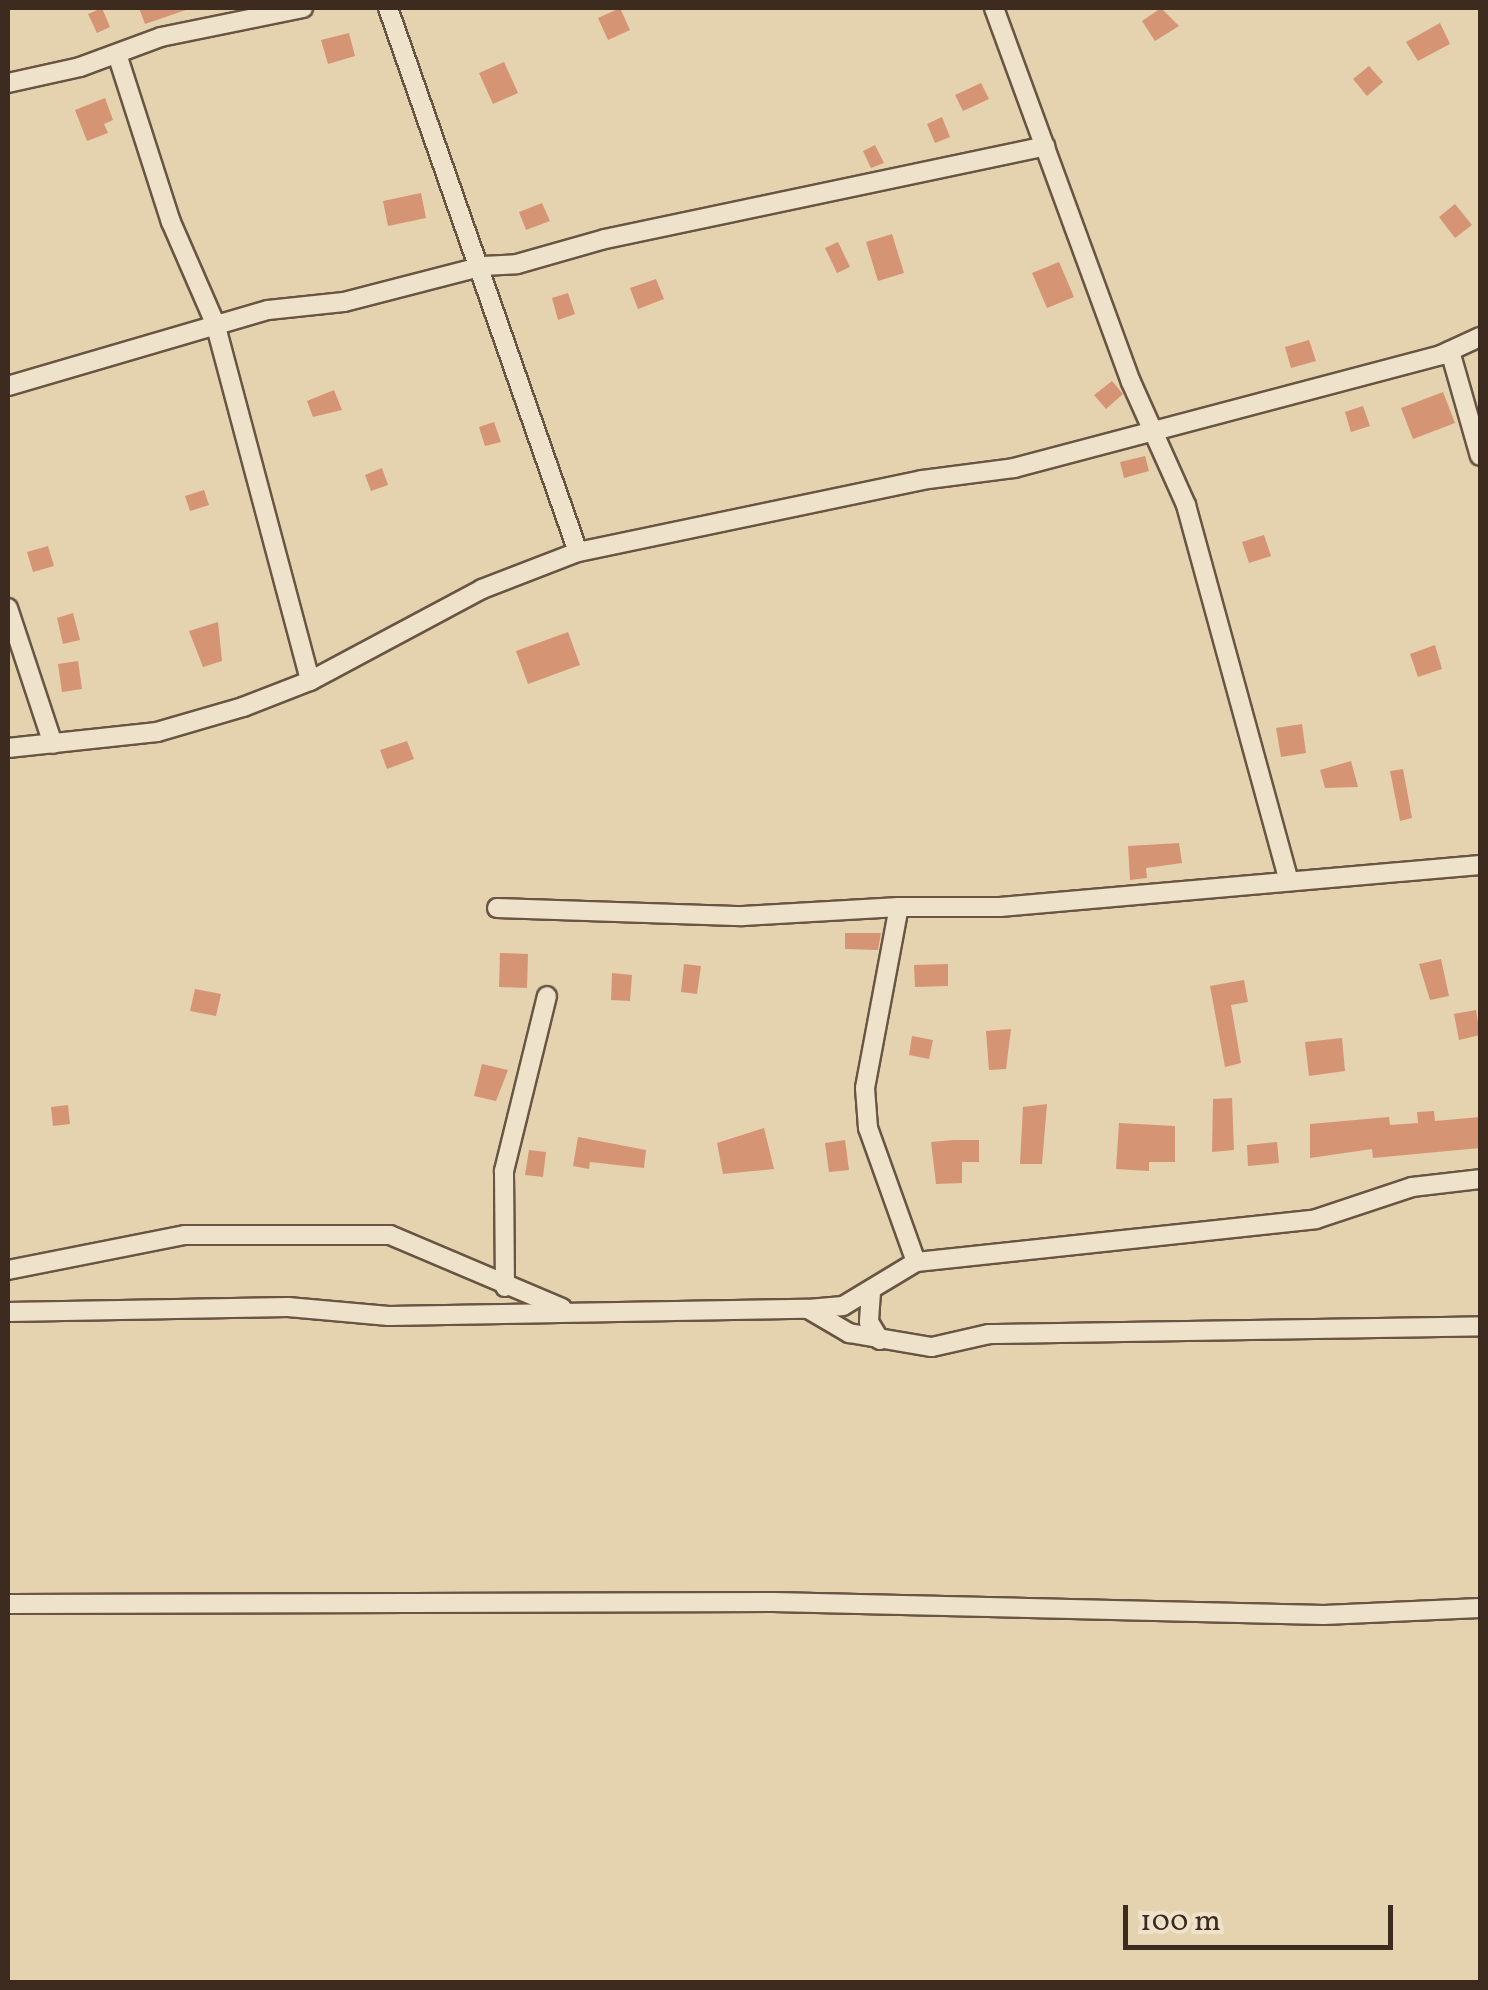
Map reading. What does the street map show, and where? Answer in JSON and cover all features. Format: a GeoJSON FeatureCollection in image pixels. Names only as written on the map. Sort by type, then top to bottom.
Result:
{"type":"FeatureCollection","features":[{"type":"Feature","properties":{"kind":"street"},"geometry":{"type":"LineString","coordinates":[[8,83],[117,54],[161,37],[303,8]]}},
{"type":"Feature","properties":{"kind":"street"},"geometry":{"type":"LineString","coordinates":[[388,8],[482,266],[544,467],[578,552]]}},
{"type":"Feature","properties":{"kind":"street"},"geometry":{"type":"LineString","coordinates":[[994,8],[1131,382],[1186,505],[1289,882]]}},
{"type":"Feature","properties":{"kind":"street"},"geometry":{"type":"LineString","coordinates":[[117,54],[170,222],[215,323],[310,681]]}},
{"type":"Feature","properties":{"kind":"street"},"geometry":{"type":"LineString","coordinates":[[8,386],[215,323],[344,302],[482,266],[517,264],[605,239],[1045,146]]}},
{"type":"Feature","properties":{"kind":"street"},"geometry":{"type":"LineString","coordinates":[[8,748],[157,732],[310,681],[398,629],[578,552],[1156,434],[1450,351],[1480,337]]}},
{"type":"Feature","properties":{"kind":"street"},"geometry":{"type":"LineString","coordinates":[[1450,351],[1480,456]]}},
{"type":"Feature","properties":{"kind":"street"},"geometry":{"type":"LineString","coordinates":[[8,608],[53,744]]}},
{"type":"Feature","properties":{"kind":"street"},"geometry":{"type":"LineString","coordinates":[[497,908],[743,916],[899,907],[1000,908],[1480,865]]}},
{"type":"Feature","properties":{"kind":"street"},"geometry":{"type":"LineString","coordinates":[[899,907],[865,1088],[868,1128],[916,1262]]}},
{"type":"Feature","properties":{"kind":"street"},"geometry":{"type":"LineString","coordinates":[[506,1288],[506,1158],[547,996]]}},
{"type":"Feature","properties":{"kind":"street"},"geometry":{"type":"LineString","coordinates":[[8,1312],[572,1312],[843,1306],[916,1262],[1316,1219],[1412,1188],[1480,1178]]}},
{"type":"Feature","properties":{"kind":"street"},"geometry":{"type":"LineString","coordinates":[[8,1270],[185,1236],[390,1236],[506,1288],[572,1312]]}},
{"type":"Feature","properties":{"kind":"street"},"geometry":{"type":"LineString","coordinates":[[871,1292],[870,1322],[880,1340]]}},
{"type":"Feature","properties":{"kind":"street"},"geometry":{"type":"LineString","coordinates":[[808,1309],[849,1332],[932,1347],[990,1334],[1480,1326]]}},
{"type":"Feature","properties":{"kind":"street"},"geometry":{"type":"LineString","coordinates":[[8,1604],[774,1602],[1324,1614],[1480,1608]]}},
{"type":"Feature","properties":{"kind":"building"},"geometry":{"type":"Polygon","coordinates":[[[102,8],[110,27],[97,33],[88,14],[102,8]]]}},
{"type":"Feature","properties":{"kind":"building"},"geometry":{"type":"Polygon","coordinates":[[[139,8],[185,8],[186,10],[145,24],[139,8]]]}},
{"type":"Feature","properties":{"kind":"building"},"geometry":{"type":"Polygon","coordinates":[[[620,8],[630,30],[608,40],[598,18],[620,8]]]}},
{"type":"Feature","properties":{"kind":"building"},"geometry":{"type":"Polygon","coordinates":[[[1161,8],[1179,26],[1155,41],[1142,21],[1161,8]]]}},
{"type":"Feature","properties":{"kind":"building"},"geometry":{"type":"Polygon","coordinates":[[[1440,23],[1450,44],[1418,61],[1406,42],[1440,23]]]}},
{"type":"Feature","properties":{"kind":"building"},"geometry":{"type":"Polygon","coordinates":[[[349,33],[355,56],[328,64],[321,40],[349,33]]]}},
{"type":"Feature","properties":{"kind":"building"},"geometry":{"type":"Polygon","coordinates":[[[504,62],[518,93],[493,104],[479,73],[504,62]]]}},
{"type":"Feature","properties":{"kind":"building"},"geometry":{"type":"Polygon","coordinates":[[[1369,66],[1383,82],[1367,96],[1353,79],[1369,66]]]}},
{"type":"Feature","properties":{"kind":"building"},"geometry":{"type":"Polygon","coordinates":[[[981,83],[989,99],[963,111],[955,95],[981,83]]]}},
{"type":"Feature","properties":{"kind":"building"},"geometry":{"type":"Polygon","coordinates":[[[105,98],[113,120],[104,124],[108,133],[87,141],[75,110],[105,98]]]}},
{"type":"Feature","properties":{"kind":"building"},"geometry":{"type":"Polygon","coordinates":[[[942,117],[950,137],[935,143],[927,124],[942,117]]]}},
{"type":"Feature","properties":{"kind":"building"},"geometry":{"type":"Polygon","coordinates":[[[875,145],[884,163],[871,168],[863,151],[875,145]]]}},
{"type":"Feature","properties":{"kind":"building"},"geometry":{"type":"Polygon","coordinates":[[[421,193],[426,218],[388,226],[383,201],[421,193]]]}},
{"type":"Feature","properties":{"kind":"building"},"geometry":{"type":"Polygon","coordinates":[[[542,203],[550,221],[526,230],[519,212],[542,203]]]}},
{"type":"Feature","properties":{"kind":"building"},"geometry":{"type":"Polygon","coordinates":[[[1455,204],[1472,225],[1455,238],[1439,217],[1455,204]]]}},
{"type":"Feature","properties":{"kind":"building"},"geometry":{"type":"Polygon","coordinates":[[[892,234],[904,273],[878,281],[866,242],[892,234]]]}},
{"type":"Feature","properties":{"kind":"building"},"geometry":{"type":"Polygon","coordinates":[[[838,242],[850,267],[837,273],[825,248],[838,242]]]}},
{"type":"Feature","properties":{"kind":"building"},"geometry":{"type":"Polygon","coordinates":[[[1059,262],[1074,297],[1047,308],[1032,273],[1059,262]]]}},
{"type":"Feature","properties":{"kind":"building"},"geometry":{"type":"Polygon","coordinates":[[[656,279],[664,299],[638,309],[630,288],[656,279]]]}},
{"type":"Feature","properties":{"kind":"building"},"geometry":{"type":"Polygon","coordinates":[[[568,293],[575,314],[558,320],[552,298],[568,293]]]}},
{"type":"Feature","properties":{"kind":"building"},"geometry":{"type":"Polygon","coordinates":[[[1309,340],[1316,361],[1291,368],[1285,347],[1309,340]]]}},
{"type":"Feature","properties":{"kind":"building"},"geometry":{"type":"Polygon","coordinates":[[[1112,381],[1123,394],[1106,409],[1094,395],[1112,381]]]}},
{"type":"Feature","properties":{"kind":"building"},"geometry":{"type":"Polygon","coordinates":[[[334,390],[342,410],[313,417],[307,401],[334,390]]]}},
{"type":"Feature","properties":{"kind":"building"},"geometry":{"type":"Polygon","coordinates":[[[1443,392],[1455,423],[1413,439],[1401,408],[1443,392]]]}},
{"type":"Feature","properties":{"kind":"building"},"geometry":{"type":"Polygon","coordinates":[[[1363,406],[1370,426],[1351,432],[1345,412],[1363,406]]]}},
{"type":"Feature","properties":{"kind":"building"},"geometry":{"type":"Polygon","coordinates":[[[494,422],[501,442],[485,446],[479,427],[494,422]]]}},
{"type":"Feature","properties":{"kind":"building"},"geometry":{"type":"Polygon","coordinates":[[[1145,456],[1149,471],[1124,478],[1120,462],[1145,456]]]}},
{"type":"Feature","properties":{"kind":"building"},"geometry":{"type":"Polygon","coordinates":[[[382,468],[388,485],[371,491],[365,475],[382,468]]]}},
{"type":"Feature","properties":{"kind":"building"},"geometry":{"type":"Polygon","coordinates":[[[204,490],[209,505],[190,511],[185,496],[204,490]]]}},
{"type":"Feature","properties":{"kind":"building"},"geometry":{"type":"Polygon","coordinates":[[[1264,535],[1271,556],[1249,563],[1242,542],[1264,535]]]}},
{"type":"Feature","properties":{"kind":"building"},"geometry":{"type":"Polygon","coordinates":[[[48,546],[54,566],[33,572],[27,552],[48,546]]]}},
{"type":"Feature","properties":{"kind":"building"},"geometry":{"type":"Polygon","coordinates":[[[73,613],[80,640],[63,644],[57,618],[73,613]]]}},
{"type":"Feature","properties":{"kind":"building"},"geometry":{"type":"Polygon","coordinates":[[[218,622],[222,661],[203,667],[189,631],[218,622]]]}},
{"type":"Feature","properties":{"kind":"building"},"geometry":{"type":"Polygon","coordinates":[[[568,632],[580,665],[528,684],[516,651],[568,632]]]}},
{"type":"Feature","properties":{"kind":"building"},"geometry":{"type":"Polygon","coordinates":[[[1435,645],[1442,669],[1418,677],[1410,654],[1435,645]]]}},
{"type":"Feature","properties":{"kind":"building"},"geometry":{"type":"Polygon","coordinates":[[[78,661],[82,689],[62,692],[58,664],[78,661]]]}},
{"type":"Feature","properties":{"kind":"building"},"geometry":{"type":"Polygon","coordinates":[[[1302,724],[1306,753],[1281,757],[1276,728],[1302,724]]]}},
{"type":"Feature","properties":{"kind":"building"},"geometry":{"type":"Polygon","coordinates":[[[407,741],[414,759],[387,769],[380,750],[407,741]]]}},
{"type":"Feature","properties":{"kind":"building"},"geometry":{"type":"Polygon","coordinates":[[[1351,761],[1358,787],[1325,788],[1320,770],[1351,761]]]}},
{"type":"Feature","properties":{"kind":"building"},"geometry":{"type":"Polygon","coordinates":[[[1403,769],[1412,818],[1400,821],[1390,771],[1403,769]]]}},
{"type":"Feature","properties":{"kind":"building"},"geometry":{"type":"Polygon","coordinates":[[[1179,843],[1182,863],[1146,868],[1147,878],[1130,880],[1128,846],[1179,843]]]}},
{"type":"Feature","properties":{"kind":"building"},"geometry":{"type":"Polygon","coordinates":[[[845,933],[881,933],[878,950],[845,949],[845,933]]]}},
{"type":"Feature","properties":{"kind":"building"},"geometry":{"type":"Polygon","coordinates":[[[500,953],[528,954],[527,988],[499,987],[500,953]]]}},
{"type":"Feature","properties":{"kind":"building"},"geometry":{"type":"Polygon","coordinates":[[[1441,959],[1449,996],[1430,1000],[1419,964],[1441,959]]]}},
{"type":"Feature","properties":{"kind":"building"},"geometry":{"type":"Polygon","coordinates":[[[684,964],[701,966],[697,994],[681,992],[684,964]]]}},
{"type":"Feature","properties":{"kind":"building"},"geometry":{"type":"Polygon","coordinates":[[[948,964],[948,986],[915,987],[914,965],[948,964]]]}},
{"type":"Feature","properties":{"kind":"building"},"geometry":{"type":"Polygon","coordinates":[[[612,973],[632,975],[630,1001],[611,1000],[612,973]]]}},
{"type":"Feature","properties":{"kind":"building"},"geometry":{"type":"Polygon","coordinates":[[[1244,980],[1248,1002],[1231,1005],[1241,1063],[1225,1067],[1210,986],[1244,980]]]}},
{"type":"Feature","properties":{"kind":"building"},"geometry":{"type":"Polygon","coordinates":[[[195,989],[221,994],[216,1016],[190,1011],[195,989]]]}},
{"type":"Feature","properties":{"kind":"building"},"geometry":{"type":"Polygon","coordinates":[[[1476,1010],[1480,1035],[1459,1040],[1454,1014],[1476,1010]]]}},
{"type":"Feature","properties":{"kind":"building"},"geometry":{"type":"Polygon","coordinates":[[[1011,1029],[1006,1069],[989,1070],[986,1031],[1011,1029]]]}},
{"type":"Feature","properties":{"kind":"building"},"geometry":{"type":"Polygon","coordinates":[[[912,1036],[933,1040],[929,1059],[909,1055],[912,1036]]]}},
{"type":"Feature","properties":{"kind":"building"},"geometry":{"type":"Polygon","coordinates":[[[1342,1038],[1345,1071],[1309,1076],[1305,1042],[1342,1038]]]}},
{"type":"Feature","properties":{"kind":"building"},"geometry":{"type":"Polygon","coordinates":[[[482,1064],[508,1070],[496,1101],[474,1096],[482,1064]]]}},
{"type":"Feature","properties":{"kind":"building"},"geometry":{"type":"Polygon","coordinates":[[[1232,1098],[1234,1150],[1212,1152],[1213,1099],[1232,1098]]]}},
{"type":"Feature","properties":{"kind":"building"},"geometry":{"type":"Polygon","coordinates":[[[1047,1104],[1042,1164],[1020,1164],[1023,1107],[1047,1104]]]}},
{"type":"Feature","properties":{"kind":"building"},"geometry":{"type":"Polygon","coordinates":[[[68,1105],[70,1124],[53,1126],[51,1107],[68,1105]]]}},
{"type":"Feature","properties":{"kind":"building"},"geometry":{"type":"Polygon","coordinates":[[[1434,1111],[1435,1121],[1480,1117],[1480,1148],[1373,1158],[1372,1149],[1310,1158],[1310,1124],[1389,1117],[1390,1125],[1418,1123],[1417,1112],[1434,1111]]]}},
{"type":"Feature","properties":{"kind":"building"},"geometry":{"type":"Polygon","coordinates":[[[1119,1123],[1175,1126],[1175,1162],[1149,1162],[1149,1171],[1116,1169],[1119,1123]]]}},
{"type":"Feature","properties":{"kind":"building"},"geometry":{"type":"Polygon","coordinates":[[[764,1128],[774,1169],[723,1174],[717,1143],[764,1128]]]}},
{"type":"Feature","properties":{"kind":"building"},"geometry":{"type":"Polygon","coordinates":[[[578,1137],[646,1150],[644,1168],[590,1162],[589,1169],[573,1166],[578,1137]]]}},
{"type":"Feature","properties":{"kind":"building"},"geometry":{"type":"Polygon","coordinates":[[[845,1140],[849,1170],[829,1172],[825,1143],[845,1140]]]}},
{"type":"Feature","properties":{"kind":"building"},"geometry":{"type":"Polygon","coordinates":[[[979,1140],[979,1162],[962,1162],[962,1183],[936,1184],[931,1142],[979,1140]]]}},
{"type":"Feature","properties":{"kind":"building"},"geometry":{"type":"Polygon","coordinates":[[[1277,1142],[1279,1163],[1248,1166],[1247,1145],[1277,1142]]]}},
{"type":"Feature","properties":{"kind":"building"},"geometry":{"type":"Polygon","coordinates":[[[529,1150],[546,1152],[543,1177],[525,1175],[529,1150]]]}}]}
